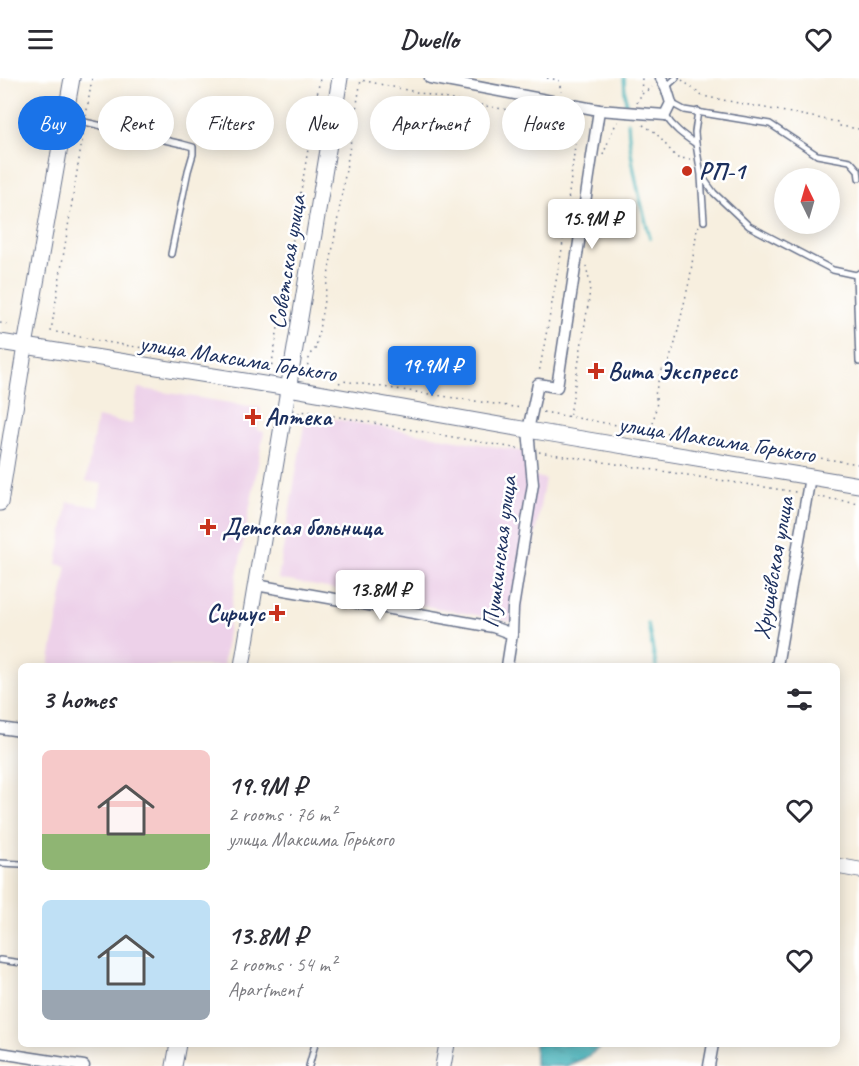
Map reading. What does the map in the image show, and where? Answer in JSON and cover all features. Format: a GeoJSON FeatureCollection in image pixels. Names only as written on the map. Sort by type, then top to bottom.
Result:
{"type":"FeatureCollection","features":[{"type":"Feature","properties":{"kind":"street"},"geometry":{"type":"LineString","coordinates":[[69,96],[72,78]]}},
{"type":"Feature","properties":{"kind":"street","name":"Советская улица"},"geometry":{"type":"LineString","coordinates":[[243,663],[340,78]]}},
{"type":"Feature","properties":{"kind":"street"},"geometry":{"type":"LineString","coordinates":[[430,78],[599,110],[665,115],[671,103],[661,83]]}},
{"type":"Feature","properties":{"kind":"street"},"geometry":{"type":"LineString","coordinates":[[538,384],[557,387],[599,110]]}},
{"type":"Feature","properties":{"kind":"street"},"geometry":{"type":"LineString","coordinates":[[0,502],[60,150]]}},
{"type":"Feature","properties":{"kind":"street","name":"улица Максима Горького"},"geometry":{"type":"LineString","coordinates":[[0,342],[289,388],[859,485]]}},
{"type":"Feature","properties":{"kind":"street","name":"Пушкинская улица"},"geometry":{"type":"LineString","coordinates":[[507,663],[513,608],[533,484],[528,430],[538,384]]}},
{"type":"Feature","properties":{"kind":"street","name":"Хрущёвская улица"},"geometry":{"type":"LineString","coordinates":[[778,663],[810,477]]}},
{"type":"Feature","properties":{"kind":"street"},"geometry":{"type":"LineString","coordinates":[[256,585],[493,627],[512,634]]}},
{"type":"Feature","properties":{"kind":"street"},"geometry":{"type":"LineString","coordinates":[[0,728],[18,731]]}},
{"type":"Feature","properties":{"kind":"street"},"geometry":{"type":"LineString","coordinates":[[840,867],[859,870]]}},
{"type":"Feature","properties":{"kind":"street"},"geometry":{"type":"LineString","coordinates":[[174,1066],[177,1047]]}},
{"type":"Feature","properties":{"kind":"street"},"geometry":{"type":"LineString","coordinates":[[443,1066],[446,1047]]}},
{"type":"Feature","properties":{"kind":"street"},"geometry":{"type":"LineString","coordinates":[[709,1066],[712,1047]]}},
{"type":"Feature","properties":{"kind":"street"},"geometry":{"type":"LineString","coordinates":[[0,1053],[84,1066]]}},
{"type":"Feature","properties":{"kind":"lane"},"geometry":{"type":"LineString","coordinates":[[661,83],[678,78]]}},
{"type":"Feature","properties":{"kind":"lane"},"geometry":{"type":"LineString","coordinates":[[671,103],[684,110],[770,124],[818,154],[850,161],[858,170],[859,178]]}},
{"type":"Feature","properties":{"kind":"lane"},"geometry":{"type":"LineString","coordinates":[[698,111],[695,132],[704,221]]}},
{"type":"Feature","properties":{"kind":"lane"},"geometry":{"type":"LineString","coordinates":[[665,115],[670,124],[696,144]]}},
{"type":"Feature","properties":{"kind":"lane"},"geometry":{"type":"LineString","coordinates":[[86,123],[193,147],[194,154],[188,171],[171,254]]}},
{"type":"Feature","properties":{"kind":"lane"},"geometry":{"type":"LineString","coordinates":[[701,175],[714,194],[749,226],[833,270],[857,274],[859,362]]}},
{"type":"Feature","properties":{"kind":"lane"},"geometry":{"type":"LineString","coordinates":[[0,863],[18,864]]}},
{"type":"Feature","properties":{"kind":"lane"},"geometry":{"type":"LineString","coordinates":[[0,960],[18,963]]}},
{"type":"Feature","properties":{"kind":"lane"},"geometry":{"type":"LineString","coordinates":[[309,1066],[314,1047]]}},
{"type":"Feature","properties":{"kind":"path"},"geometry":{"type":"LineString","coordinates":[[86,117],[92,78]]}},
{"type":"Feature","properties":{"kind":"path"},"geometry":{"type":"LineString","coordinates":[[81,150],[51,331],[272,369],[320,78]]}},
{"type":"Feature","properties":{"kind":"path"},"geometry":{"type":"LineString","coordinates":[[547,78],[559,80]]}},
{"type":"Feature","properties":{"kind":"path"},"geometry":{"type":"LineString","coordinates":[[635,108],[641,95],[642,78]]}},
{"type":"Feature","properties":{"kind":"path"},"geometry":{"type":"LineString","coordinates":[[678,78],[702,96],[838,122],[840,126],[859,129]]}},
{"type":"Feature","properties":{"kind":"path"},"geometry":{"type":"LineString","coordinates":[[307,381],[304,376],[310,354],[316,348],[360,80],[457,101],[578,122],[562,249],[538,384]]}},
{"type":"Feature","properties":{"kind":"path"},"geometry":{"type":"LineString","coordinates":[[641,95],[661,83]]}},
{"type":"Feature","properties":{"kind":"path"},"geometry":{"type":"LineString","coordinates":[[600,163],[613,129],[621,116]]}},
{"type":"Feature","properties":{"kind":"path"},"geometry":{"type":"LineString","coordinates":[[642,124],[655,132],[677,158],[699,160]]}},
{"type":"Feature","properties":{"kind":"path"},"geometry":{"type":"LineString","coordinates":[[652,430],[657,402],[655,395],[660,373],[669,361],[675,343],[690,278],[697,229],[704,221]]}},
{"type":"Feature","properties":{"kind":"path"},"geometry":{"type":"LineString","coordinates":[[570,416],[589,299],[590,284],[585,262]]}},
{"type":"Feature","properties":{"kind":"path"},"geometry":{"type":"LineString","coordinates":[[0,323],[9,325]]}},
{"type":"Feature","properties":{"kind":"path"},"geometry":{"type":"LineString","coordinates":[[334,385],[343,381],[859,464]]}},
{"type":"Feature","properties":{"kind":"path"},"geometry":{"type":"LineString","coordinates":[[285,411],[301,413],[306,411],[530,451],[859,503]]}},
{"type":"Feature","properties":{"kind":"shaded area"},"geometry":{"type":"Polygon","coordinates":[[[138,388],[261,408],[257,430],[264,432],[233,597],[223,663],[50,663],[67,566],[57,564],[68,502],[98,507],[102,484],[86,481],[97,417],[132,424],[138,388]]]}},
{"type":"Feature","properties":{"kind":"shaded area"},"geometry":{"type":"Polygon","coordinates":[[[306,414],[531,453],[534,476],[545,479],[519,623],[278,579],[306,414]]]}},
{"type":"Feature","properties":{"kind":"water"},"geometry":{"type":"Polygon","coordinates":[[[535,1047],[601,1047],[585,1058],[566,1066],[535,1066],[535,1047]]]}},
{"type":"Feature","properties":{"kind":"waterway"},"geometry":{"type":"LineString","coordinates":[[624,78],[626,105]]}},
{"type":"Feature","properties":{"kind":"waterway"},"geometry":{"type":"LineString","coordinates":[[628,122],[633,166],[650,238]]}},
{"type":"Feature","properties":{"kind":"waterway"},"geometry":{"type":"LineString","coordinates":[[648,624],[655,663]]}},
{"type":"Feature","properties":{"kind":"place","name":"РП-1"},"geometry":{"type":"Point","coordinates":[687,171]}},
{"type":"Feature","properties":{"kind":"place","name":"Вита Экспресс"},"geometry":{"type":"Point","coordinates":[596,371]}},
{"type":"Feature","properties":{"kind":"place","name":"Аптека"},"geometry":{"type":"Point","coordinates":[253,417]}},
{"type":"Feature","properties":{"kind":"place","name":"Детская больница"},"geometry":{"type":"Point","coordinates":[208,527]}},
{"type":"Feature","properties":{"kind":"place","name":"Сириус"},"geometry":{"type":"Point","coordinates":[277,613]}}]}
